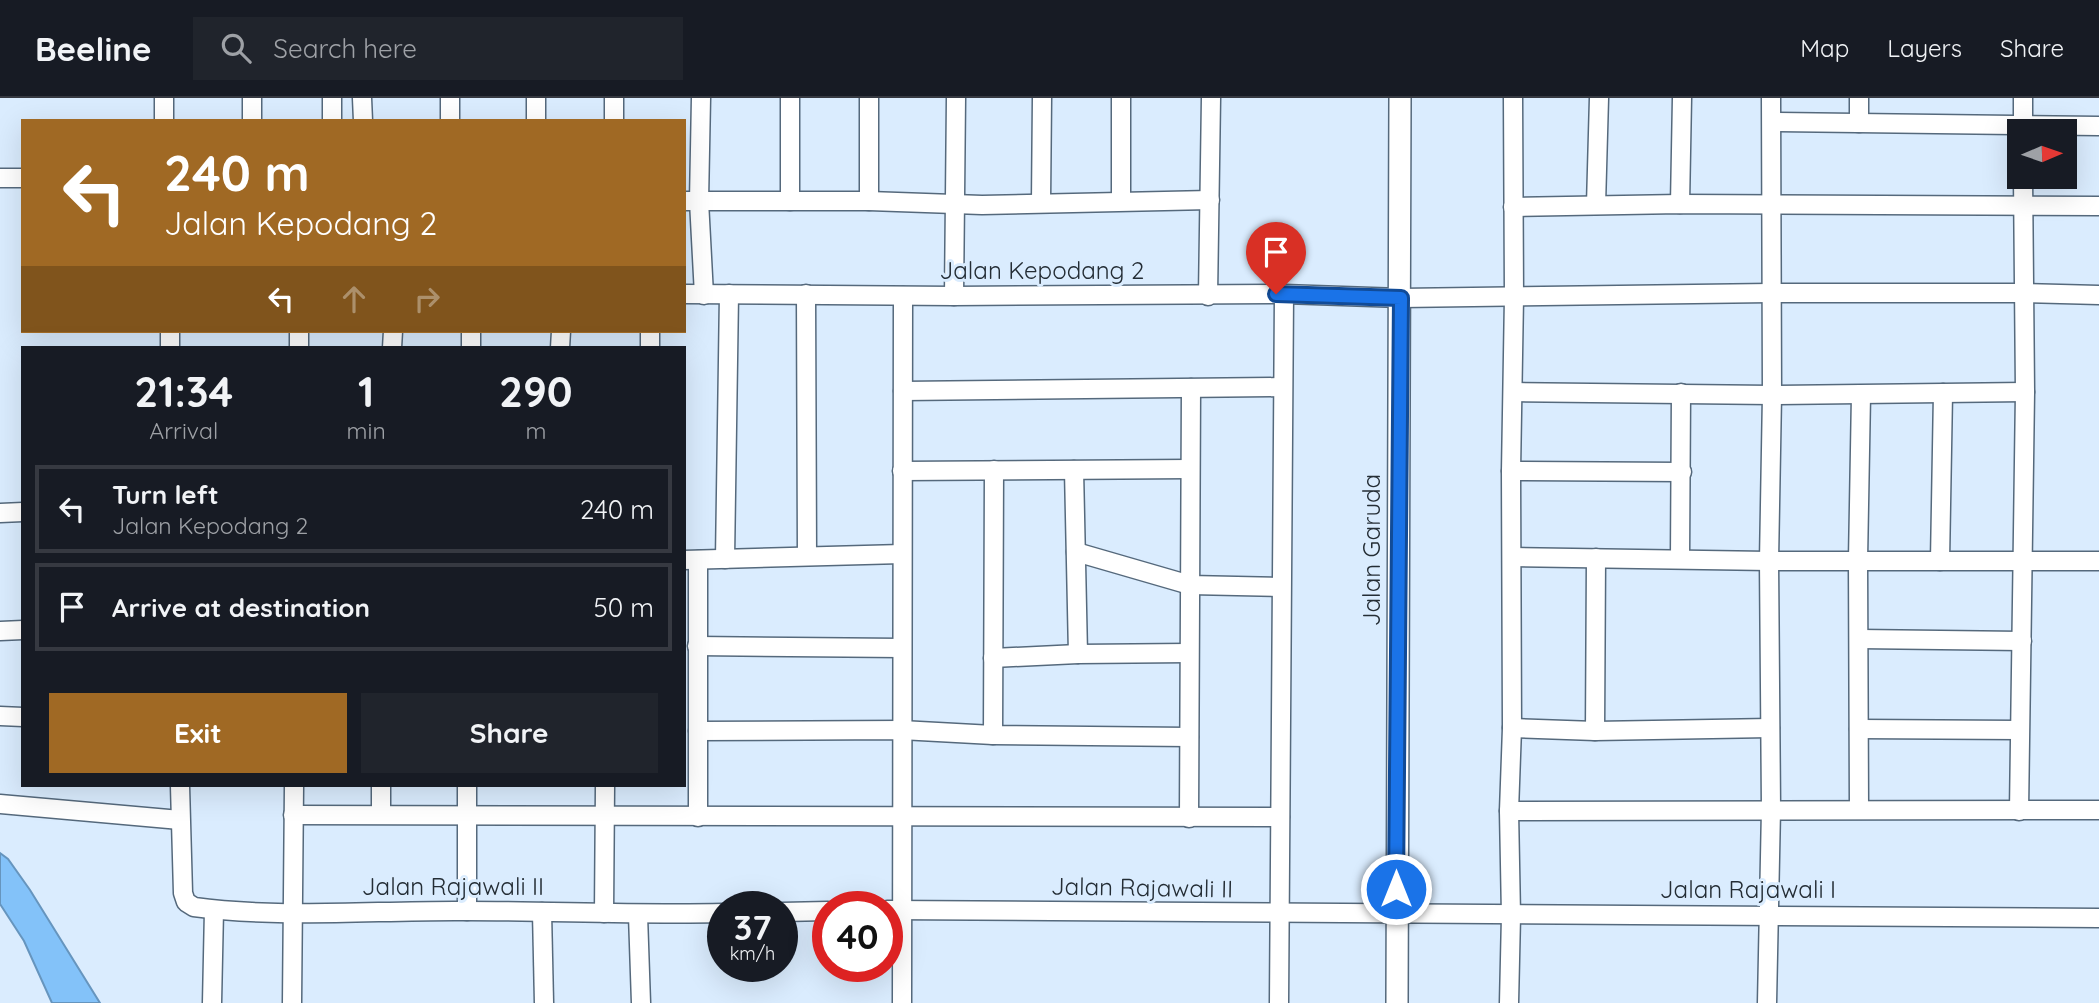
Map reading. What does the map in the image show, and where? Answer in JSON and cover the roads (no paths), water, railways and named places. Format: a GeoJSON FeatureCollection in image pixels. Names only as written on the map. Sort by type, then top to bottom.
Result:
{"type":"FeatureCollection","features":[{"type":"Feature","properties":{"kind":"street"},"geometry":{"type":"LineString","coordinates":[[164,98],[164,119]]}},
{"type":"Feature","properties":{"kind":"street"},"geometry":{"type":"LineString","coordinates":[[252,98],[252,119]]}},
{"type":"Feature","properties":{"kind":"street"},"geometry":{"type":"LineString","coordinates":[[332,98],[332,119]]}},
{"type":"Feature","properties":{"kind":"street"},"geometry":{"type":"LineString","coordinates":[[362,98],[363,119]]}},
{"type":"Feature","properties":{"kind":"street"},"geometry":{"type":"LineString","coordinates":[[450,98],[450,119]]}},
{"type":"Feature","properties":{"kind":"street"},"geometry":{"type":"LineString","coordinates":[[536,98],[536,119]]}},
{"type":"Feature","properties":{"kind":"street"},"geometry":{"type":"LineString","coordinates":[[614,98],[614,119]]}},
{"type":"Feature","properties":{"kind":"street"},"geometry":{"type":"LineString","coordinates":[[701,98],[692,201],[704,295]]}},
{"type":"Feature","properties":{"kind":"street"},"geometry":{"type":"LineString","coordinates":[[790,98],[790,201]]}},
{"type":"Feature","properties":{"kind":"street"},"geometry":{"type":"LineString","coordinates":[[869,98],[869,201]]}},
{"type":"Feature","properties":{"kind":"street"},"geometry":{"type":"LineString","coordinates":[[954,296],[956,98]]}},
{"type":"Feature","properties":{"kind":"street"},"geometry":{"type":"LineString","coordinates":[[1041,202],[1042,98]]}},
{"type":"Feature","properties":{"kind":"street"},"geometry":{"type":"LineString","coordinates":[[1121,98],[1121,200]]}},
{"type":"Feature","properties":{"kind":"street"},"geometry":{"type":"LineString","coordinates":[[1208,296],[1210,98]]}},
{"type":"Feature","properties":{"kind":"street","name":"Jalan Garuda"},"geometry":{"type":"LineString","coordinates":[[1397,1003],[1400,98]]}},
{"type":"Feature","properties":{"kind":"street"},"geometry":{"type":"LineString","coordinates":[[1510,1003],[1513,98]]}},
{"type":"Feature","properties":{"kind":"street"},"geometry":{"type":"LineString","coordinates":[[1596,205],[1599,98]]}},
{"type":"Feature","properties":{"kind":"street"},"geometry":{"type":"LineString","coordinates":[[1680,204],[1682,98]]}},
{"type":"Feature","properties":{"kind":"street"},"geometry":{"type":"LineString","coordinates":[[1767,1003],[1772,809],[1769,561],[1772,395],[1771,98]]}},
{"type":"Feature","properties":{"kind":"street"},"geometry":{"type":"LineString","coordinates":[[1859,98],[1859,123]]}},
{"type":"Feature","properties":{"kind":"street"},"geometry":{"type":"LineString","coordinates":[[2022,98],[2023,119]]}},
{"type":"Feature","properties":{"kind":"street"},"geometry":{"type":"LineString","coordinates":[[1772,122],[2007,128]]}},
{"type":"Feature","properties":{"kind":"street"},"geometry":{"type":"LineString","coordinates":[[2077,126],[2099,125]]}},
{"type":"Feature","properties":{"kind":"street"},"geometry":{"type":"LineString","coordinates":[[0,178],[21,178]]}},
{"type":"Feature","properties":{"kind":"street"},"geometry":{"type":"LineString","coordinates":[[2019,811],[2024,561],[2024,189]]}},
{"type":"Feature","properties":{"kind":"street"},"geometry":{"type":"LineString","coordinates":[[692,201],[869,201],[982,205],[1209,200]]}},
{"type":"Feature","properties":{"kind":"street"},"geometry":{"type":"LineString","coordinates":[[1513,207],[1680,204],[2099,206]]}},
{"type":"Feature","properties":{"kind":"street","name":"Jalan Kepodang 2"},"geometry":{"type":"LineString","coordinates":[[686,294],[1284,294],[1401,298],[1770,293],[2099,295]]}},
{"type":"Feature","properties":{"kind":"street"},"geometry":{"type":"LineString","coordinates":[[725,559],[729,294]]}},
{"type":"Feature","properties":{"kind":"street"},"geometry":{"type":"LineString","coordinates":[[806,294],[807,556]]}},
{"type":"Feature","properties":{"kind":"street"},"geometry":{"type":"LineString","coordinates":[[1279,1003],[1284,294]]}},
{"type":"Feature","properties":{"kind":"street"},"geometry":{"type":"LineString","coordinates":[[897,891],[903,816],[903,296]]}},
{"type":"Feature","properties":{"kind":"street"},"geometry":{"type":"LineString","coordinates":[[903,391],[1282,387]]}},
{"type":"Feature","properties":{"kind":"street"},"geometry":{"type":"LineString","coordinates":[[1189,818],[1191,388]]}},
{"type":"Feature","properties":{"kind":"street"},"geometry":{"type":"LineString","coordinates":[[1513,392],[1772,395],[2025,392]]}},
{"type":"Feature","properties":{"kind":"street"},"geometry":{"type":"LineString","coordinates":[[1680,559],[1681,393]]}},
{"type":"Feature","properties":{"kind":"street"},"geometry":{"type":"LineString","coordinates":[[1940,561],[1943,393]]}},
{"type":"Feature","properties":{"kind":"street"},"geometry":{"type":"LineString","coordinates":[[1859,809],[1858,560],[1861,394]]}},
{"type":"Feature","properties":{"kind":"street"},"geometry":{"type":"LineString","coordinates":[[902,471],[1190,469]]}},
{"type":"Feature","properties":{"kind":"street"},"geometry":{"type":"LineString","coordinates":[[993,735],[994,470]]}},
{"type":"Feature","properties":{"kind":"street"},"geometry":{"type":"LineString","coordinates":[[1074,470],[1078,654]]}},
{"type":"Feature","properties":{"kind":"street"},"geometry":{"type":"LineString","coordinates":[[1511,471],[1682,472]]}},
{"type":"Feature","properties":{"kind":"street"},"geometry":{"type":"LineString","coordinates":[[0,513],[21,512]]}},
{"type":"Feature","properties":{"kind":"street"},"geometry":{"type":"LineString","coordinates":[[1076,552],[1190,585],[1280,587]]}},
{"type":"Feature","properties":{"kind":"street"},"geometry":{"type":"LineString","coordinates":[[698,817],[697,646],[691,560],[902,554]]}},
{"type":"Feature","properties":{"kind":"street"},"geometry":{"type":"LineString","coordinates":[[1512,556],[1769,561],[2099,561]]}},
{"type":"Feature","properties":{"kind":"street"},"geometry":{"type":"LineString","coordinates":[[1595,731],[1596,558]]}},
{"type":"Feature","properties":{"kind":"street"},"geometry":{"type":"LineString","coordinates":[[0,631],[21,630]]}},
{"type":"Feature","properties":{"kind":"street"},"geometry":{"type":"LineString","coordinates":[[1858,639],[2022,641]]}},
{"type":"Feature","properties":{"kind":"street"},"geometry":{"type":"LineString","coordinates":[[697,646],[902,648]]}},
{"type":"Feature","properties":{"kind":"street"},"geometry":{"type":"LineString","coordinates":[[993,658],[1189,653]]}},
{"type":"Feature","properties":{"kind":"street"},"geometry":{"type":"LineString","coordinates":[[0,716],[21,717]]}},
{"type":"Feature","properties":{"kind":"street"},"geometry":{"type":"LineString","coordinates":[[1512,728],[1595,731],[1770,728]]}},
{"type":"Feature","properties":{"kind":"street"},"geometry":{"type":"LineString","coordinates":[[1859,729],[2019,730]]}},
{"type":"Feature","properties":{"kind":"street"},"geometry":{"type":"LineString","coordinates":[[698,731],[901,730],[993,735],[1189,737]]}},
{"type":"Feature","properties":{"kind":"street"},"geometry":{"type":"LineString","coordinates":[[0,804],[180,820],[180,787]]}},
{"type":"Feature","properties":{"kind":"street"},"geometry":{"type":"LineString","coordinates":[[292,1003],[294,787]]}},
{"type":"Feature","properties":{"kind":"street"},"geometry":{"type":"LineString","coordinates":[[381,787],[381,814]]}},
{"type":"Feature","properties":{"kind":"street"},"geometry":{"type":"LineString","coordinates":[[467,787],[467,911]]}},
{"type":"Feature","properties":{"kind":"street"},"geometry":{"type":"LineString","coordinates":[[604,913],[605,787]]}},
{"type":"Feature","properties":{"kind":"street"},"geometry":{"type":"LineString","coordinates":[[1509,811],[2099,810]]}},
{"type":"Feature","properties":{"kind":"street"},"geometry":{"type":"LineString","coordinates":[[293,815],[1280,817]]}},
{"type":"Feature","properties":{"kind":"street","name":"Jalan Rajawali II"},"geometry":{"type":"LineString","coordinates":[[180,820],[186,902],[194,907],[292,912],[707,913]]}},
{"type":"Feature","properties":{"kind":"street"},"geometry":{"type":"LineString","coordinates":[[212,1003],[214,910]]}},
{"type":"Feature","properties":{"kind":"street","name":"Jalan Rajawali II"},"geometry":{"type":"LineString","coordinates":[[903,910],[1396,914]]}},
{"type":"Feature","properties":{"kind":"street"},"geometry":{"type":"LineString","coordinates":[[542,912],[544,1003]]}},
{"type":"Feature","properties":{"kind":"street","name":"Jalan Rajawali I"},"geometry":{"type":"LineString","coordinates":[[1396,914],[1769,914],[2099,918]]}},
{"type":"Feature","properties":{"kind":"street"},"geometry":{"type":"LineString","coordinates":[[638,915],[641,1003]]}},
{"type":"Feature","properties":{"kind":"street"},"geometry":{"type":"LineString","coordinates":[[900,982],[902,1003]]}},
{"type":"Feature","properties":{"kind":"water"},"geometry":{"type":"Polygon","coordinates":[[[0,853],[8,859],[30,890],[100,1003],[52,1003],[24,941],[0,904],[0,853]]]}}]}
